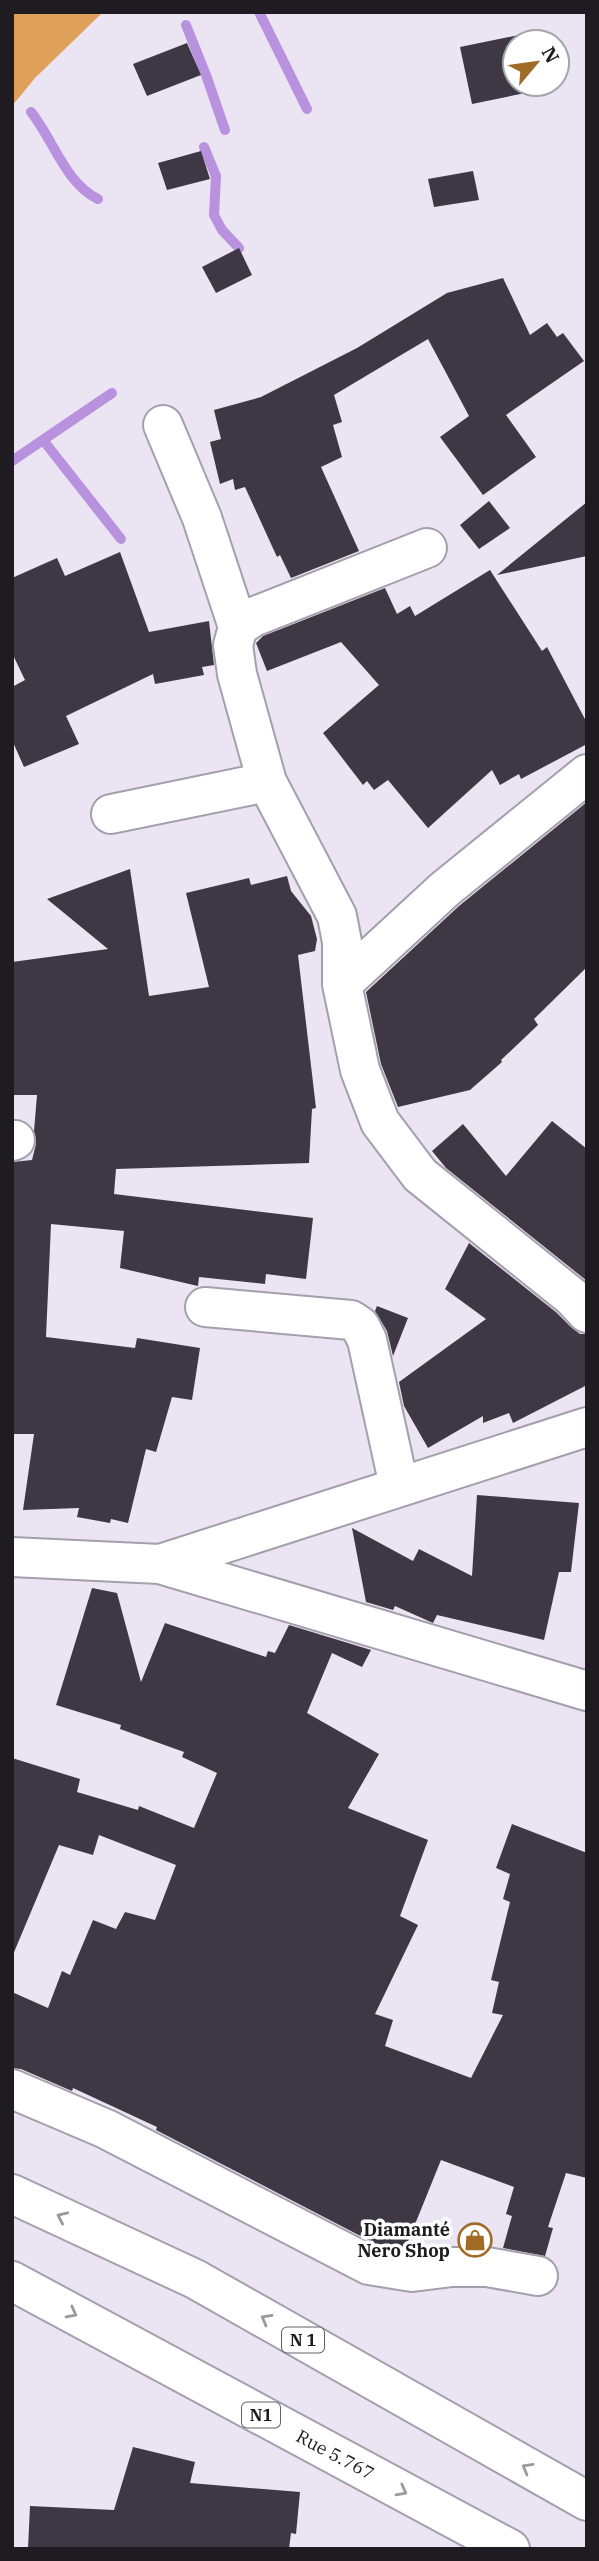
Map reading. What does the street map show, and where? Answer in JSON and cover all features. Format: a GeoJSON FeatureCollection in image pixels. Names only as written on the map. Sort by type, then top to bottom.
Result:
{"type":"FeatureCollection","features":[{"type":"Feature","properties":{"kind":"main road"},"geometry":{"type":"LineString","coordinates":[[163,425],[202,518],[238,627],[233,645],[237,674],[267,782],[337,916],[342,942],[342,984],[360,1070],[380,1122],[420,1175],[572,1297],[587,1313]]}},
{"type":"Feature","properties":{"kind":"main road"},"geometry":{"type":"LineString","coordinates":[[238,627],[253,617],[427,548]]}},
{"type":"Feature","properties":{"kind":"main road"},"geometry":{"type":"LineString","coordinates":[[342,984],[476,863],[587,774]]}},
{"type":"Feature","properties":{"kind":"main road"},"geometry":{"type":"LineString","coordinates":[[111,814],[267,782]]}},
{"type":"Feature","properties":{"kind":"main road"},"geometry":{"type":"LineString","coordinates":[[205,1307],[351,1320],[360,1326],[367,1340],[399,1486]]}},
{"type":"Feature","properties":{"kind":"main road"},"geometry":{"type":"LineString","coordinates":[[160,1564],[587,1427]]}},
{"type":"Feature","properties":{"kind":"main road"},"geometry":{"type":"LineString","coordinates":[[12,1557],[160,1564],[587,1691]]}},
{"type":"Feature","properties":{"kind":"main road"},"geometry":{"type":"LineString","coordinates":[[12,2089],[106,2129],[369,2266],[412,2272],[487,2267],[538,2276]]}},
{"type":"Feature","properties":{"kind":"main road","name":"N 1"},"geometry":{"type":"LineString","coordinates":[[12,2194],[195,2278],[587,2501]]}},
{"type":"Feature","properties":{"kind":"main road","name":"Rue 5.767"},"geometry":{"type":"LineString","coordinates":[[12,2281],[510,2549]]}},
{"type":"Feature","properties":{"kind":"shaded area"},"geometry":{"type":"Polygon","coordinates":[[[12,12],[103,12],[35,78],[12,106],[12,12]]]}},
{"type":"Feature","properties":{"kind":"building"},"geometry":{"type":"Polygon","coordinates":[[[501,39],[501,98],[472,104],[460,47],[501,39]]]}},
{"type":"Feature","properties":{"kind":"building"},"geometry":{"type":"Polygon","coordinates":[[[187,43],[201,75],[147,96],[133,64],[187,43]]]}},
{"type":"Feature","properties":{"kind":"building"},"geometry":{"type":"Polygon","coordinates":[[[201,151],[210,179],[167,190],[158,163],[201,151]]]}},
{"type":"Feature","properties":{"kind":"building"},"geometry":{"type":"Polygon","coordinates":[[[473,171],[479,200],[434,207],[428,179],[473,171]]]}},
{"type":"Feature","properties":{"kind":"building"},"geometry":{"type":"Polygon","coordinates":[[[239,248],[252,275],[216,293],[202,267],[239,248]]]}},
{"type":"Feature","properties":{"kind":"building"},"geometry":{"type":"Polygon","coordinates":[[[503,278],[530,335],[547,323],[557,337],[563,333],[584,361],[506,415],[536,457],[483,495],[440,437],[469,416],[428,339],[334,395],[342,422],[333,425],[342,457],[321,467],[359,551],[291,578],[280,555],[277,557],[245,487],[235,490],[233,479],[220,484],[210,442],[221,439],[214,410],[261,397],[357,348],[447,293],[503,278]]]}},
{"type":"Feature","properties":{"kind":"building"},"geometry":{"type":"Polygon","coordinates":[[[489,501],[510,528],[479,549],[460,525],[489,501]]]}},
{"type":"Feature","properties":{"kind":"building"},"geometry":{"type":"Polygon","coordinates":[[[587,502],[587,556],[497,575],[587,502]]]}},
{"type":"Feature","properties":{"kind":"building"},"geometry":{"type":"Polygon","coordinates":[[[120,552],[149,632],[209,621],[214,665],[202,667],[204,675],[155,684],[153,674],[66,716],[79,744],[24,767],[12,740],[12,687],[25,680],[12,653],[12,578],[57,558],[65,576],[120,552]]]}},
{"type":"Feature","properties":{"kind":"building"},"geometry":{"type":"Polygon","coordinates":[[[490,570],[542,651],[547,647],[587,723],[587,744],[521,779],[519,774],[500,785],[492,770],[428,828],[388,780],[374,790],[367,781],[363,785],[323,733],[379,685],[341,642],[267,671],[256,643],[263,636],[385,588],[397,614],[410,606],[415,616],[490,570]]]}},
{"type":"Feature","properties":{"kind":"building"},"geometry":{"type":"Polygon","coordinates":[[[587,802],[587,967],[534,1019],[538,1025],[470,1090],[398,1107],[381,1064],[366,992],[459,906],[587,802]]]}},
{"type":"Feature","properties":{"kind":"building"},"geometry":{"type":"Polygon","coordinates":[[[130,869],[149,996],[209,987],[186,893],[249,878],[251,885],[287,876],[291,891],[311,916],[317,939],[315,951],[298,955],[316,1108],[312,1109],[309,1163],[116,1169],[114,1194],[313,1218],[306,1279],[266,1274],[265,1284],[199,1277],[198,1286],[120,1268],[124,1231],[51,1224],[46,1337],[135,1348],[137,1338],[200,1348],[192,1400],[172,1397],[156,1452],[146,1449],[128,1523],[111,1519],[110,1523],[77,1517],[79,1508],[23,1510],[34,1434],[12,1434],[12,1162],[32,1160],[36,1144],[34,1131],[37,1095],[12,1095],[12,962],[108,949],[47,899],[130,869]]]}},
{"type":"Feature","properties":{"kind":"building"},"geometry":{"type":"Polygon","coordinates":[[[552,1121],[587,1149],[587,1281],[446,1168],[432,1151],[463,1124],[506,1176],[552,1121]]]}},
{"type":"Feature","properties":{"kind":"building"},"geometry":{"type":"Polygon","coordinates":[[[469,1243],[572,1328],[580,1334],[587,1334],[587,1385],[513,1423],[509,1413],[483,1423],[483,1416],[428,1448],[404,1406],[399,1382],[486,1319],[445,1289],[469,1243]]]}},
{"type":"Feature","properties":{"kind":"building"},"geometry":{"type":"Polygon","coordinates":[[[377,1306],[408,1318],[393,1356],[387,1331],[375,1311],[377,1306]]]}},
{"type":"Feature","properties":{"kind":"building"},"geometry":{"type":"Polygon","coordinates":[[[477,1495],[579,1503],[571,1572],[559,1572],[544,1640],[437,1615],[433,1623],[395,1606],[393,1610],[366,1602],[352,1528],[413,1561],[419,1549],[472,1576],[477,1495]]]}},
{"type":"Feature","properties":{"kind":"building"},"geometry":{"type":"Polygon","coordinates":[[[92,1588],[117,1593],[141,1682],[165,1623],[266,1657],[268,1651],[275,1653],[289,1625],[371,1650],[362,1667],[332,1653],[307,1713],[379,1754],[348,1808],[428,1840],[400,1916],[418,1925],[375,2014],[393,2020],[385,2046],[471,2078],[503,2015],[492,2013],[499,1982],[491,1980],[510,1902],[503,1899],[510,1874],[496,1868],[512,1824],[587,1853],[587,2178],[566,2173],[548,2227],[553,2228],[545,2256],[503,2248],[512,2216],[506,2214],[514,2187],[441,2160],[405,2249],[376,2244],[156,2130],[157,2127],[73,2088],[72,2091],[21,2069],[12,2068],[12,1992],[48,2008],[62,1971],[70,1975],[93,1920],[116,1929],[125,1912],[155,1920],[176,1865],[99,1835],[93,1855],[59,1845],[12,1957],[12,1758],[80,1779],[77,1792],[138,1810],[139,1806],[194,1828],[217,1773],[182,1757],[184,1752],[120,1729],[121,1725],[56,1705],[92,1588]]]}},
{"type":"Feature","properties":{"kind":"building"},"geometry":{"type":"Polygon","coordinates":[[[133,2447],[195,2462],[190,2483],[300,2492],[296,2534],[291,2533],[289,2549],[28,2549],[30,2506],[114,2510],[133,2447]]]}},
{"type":"Feature","properties":{"kind":"waterway"},"geometry":{"type":"LineString","coordinates":[[259,12],[307,109]]}},
{"type":"Feature","properties":{"kind":"waterway"},"geometry":{"type":"LineString","coordinates":[[186,25],[225,130]]}},
{"type":"Feature","properties":{"kind":"waterway"},"geometry":{"type":"LineString","coordinates":[[31,112],[68,172],[87,192],[98,199]]}},
{"type":"Feature","properties":{"kind":"waterway"},"geometry":{"type":"LineString","coordinates":[[204,147],[216,176],[214,215],[222,230],[239,248]]}},
{"type":"Feature","properties":{"kind":"waterway"},"geometry":{"type":"LineString","coordinates":[[12,461],[112,393]]}},
{"type":"Feature","properties":{"kind":"waterway"},"geometry":{"type":"LineString","coordinates":[[43,440],[121,539]]}},
{"type":"Feature","properties":{"kind":"place","name":"Diamanté Nero Shop"},"geometry":{"type":"Point","coordinates":[475,2240]}}]}
